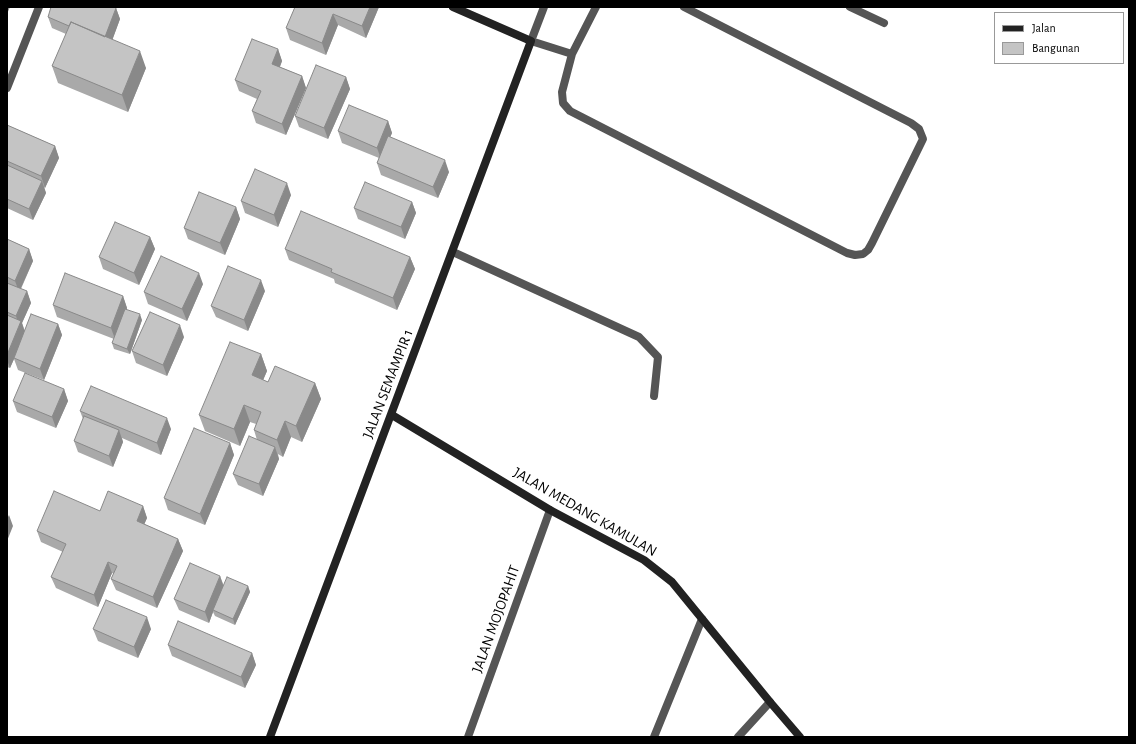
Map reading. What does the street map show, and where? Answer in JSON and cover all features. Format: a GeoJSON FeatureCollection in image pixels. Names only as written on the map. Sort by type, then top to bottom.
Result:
{"type":"FeatureCollection","features":[{"type":"Feature","properties":{"kind":"street"},"geometry":{"type":"LineString","coordinates":[[7,88],[39,7]]}},
{"type":"Feature","properties":{"kind":"street"},"geometry":{"type":"LineString","coordinates":[[453,7],[531,41],[572,54]]}},
{"type":"Feature","properties":{"kind":"street"},"geometry":{"type":"LineString","coordinates":[[531,41],[544,7]]}},
{"type":"Feature","properties":{"kind":"street"},"geometry":{"type":"LineString","coordinates":[[596,7],[572,54],[562,92],[563,103],[570,111],[847,253],[855,255],[862,254],[868,250],[923,139],[919,129],[912,123],[684,7]]}},
{"type":"Feature","properties":{"kind":"street"},"geometry":{"type":"LineString","coordinates":[[850,7],[884,23]]}},
{"type":"Feature","properties":{"kind":"street","name":"JALAN SEMAMPIR 1"},"geometry":{"type":"LineString","coordinates":[[270,737],[531,41]]}},
{"type":"Feature","properties":{"kind":"street"},"geometry":{"type":"LineString","coordinates":[[453,252],[639,337],[658,357],[654,396]]}},
{"type":"Feature","properties":{"kind":"street","name":"JALAN MEDANG KAMULAN"},"geometry":{"type":"LineString","coordinates":[[392,415],[550,510],[644,560],[672,582],[800,737]]}},
{"type":"Feature","properties":{"kind":"street","name":"JALAN MOJOPAHIT"},"geometry":{"type":"LineString","coordinates":[[468,737],[550,510]]}},
{"type":"Feature","properties":{"kind":"street"},"geometry":{"type":"LineString","coordinates":[[654,737],[702,619]]}},
{"type":"Feature","properties":{"kind":"street"},"geometry":{"type":"LineString","coordinates":[[738,737],[770,702]]}},
{"type":"Feature","properties":{"kind":"building"},"geometry":{"type":"Polygon","coordinates":[[[51,7],[116,8],[105,37],[71,22],[69,26],[48,17],[51,7]]]}},
{"type":"Feature","properties":{"kind":"building"},"geometry":{"type":"Polygon","coordinates":[[[295,7],[370,7],[362,26],[333,14],[322,43],[286,28],[295,7]]]}},
{"type":"Feature","properties":{"kind":"building"},"geometry":{"type":"Polygon","coordinates":[[[71,22],[140,51],[122,95],[52,66],[71,22]]]}},
{"type":"Feature","properties":{"kind":"building"},"geometry":{"type":"Polygon","coordinates":[[[252,39],[278,49],[272,64],[302,76],[282,124],[252,111],[261,91],[235,80],[252,39]]]}},
{"type":"Feature","properties":{"kind":"building"},"geometry":{"type":"Polygon","coordinates":[[[316,65],[346,77],[324,128],[295,116],[316,65]]]}},
{"type":"Feature","properties":{"kind":"building"},"geometry":{"type":"Polygon","coordinates":[[[349,105],[388,121],[377,148],[338,131],[349,105]]]}},
{"type":"Feature","properties":{"kind":"building"},"geometry":{"type":"Polygon","coordinates":[[[7,125],[55,146],[41,176],[7,161],[7,125]]]}},
{"type":"Feature","properties":{"kind":"building"},"geometry":{"type":"Polygon","coordinates":[[[388,136],[445,160],[433,187],[377,163],[388,136]]]}},
{"type":"Feature","properties":{"kind":"building"},"geometry":{"type":"Polygon","coordinates":[[[7,165],[42,181],[29,209],[7,199],[7,165]]]}},
{"type":"Feature","properties":{"kind":"building"},"geometry":{"type":"Polygon","coordinates":[[[255,169],[287,183],[274,215],[241,201],[255,169]]]}},
{"type":"Feature","properties":{"kind":"building"},"geometry":{"type":"Polygon","coordinates":[[[365,182],[412,202],[401,227],[354,208],[365,182]]]}},
{"type":"Feature","properties":{"kind":"building"},"geometry":{"type":"Polygon","coordinates":[[[199,192],[236,207],[220,243],[184,228],[199,192]]]}},
{"type":"Feature","properties":{"kind":"building"},"geometry":{"type":"Polygon","coordinates":[[[301,211],[410,257],[393,298],[331,272],[332,269],[285,249],[301,211]]]}},
{"type":"Feature","properties":{"kind":"building"},"geometry":{"type":"Polygon","coordinates":[[[115,222],[150,237],[134,273],[99,257],[115,222]]]}},
{"type":"Feature","properties":{"kind":"building"},"geometry":{"type":"Polygon","coordinates":[[[7,239],[29,249],[15,281],[7,277],[7,239]]]}},
{"type":"Feature","properties":{"kind":"building"},"geometry":{"type":"Polygon","coordinates":[[[161,256],[199,273],[182,309],[144,292],[161,256]]]}},
{"type":"Feature","properties":{"kind":"building"},"geometry":{"type":"Polygon","coordinates":[[[228,266],[261,280],[244,320],[211,306],[228,266]]]}},
{"type":"Feature","properties":{"kind":"building"},"geometry":{"type":"Polygon","coordinates":[[[65,273],[123,296],[111,328],[53,305],[65,273]]]}},
{"type":"Feature","properties":{"kind":"building"},"geometry":{"type":"Polygon","coordinates":[[[7,283],[27,291],[16,316],[7,312],[7,283]]]}},
{"type":"Feature","properties":{"kind":"building"},"geometry":{"type":"Polygon","coordinates":[[[125,309],[140,314],[127,349],[112,343],[125,309]]]}},
{"type":"Feature","properties":{"kind":"building"},"geometry":{"type":"Polygon","coordinates":[[[150,312],[180,325],[163,365],[132,351],[150,312]]]}},
{"type":"Feature","properties":{"kind":"building"},"geometry":{"type":"Polygon","coordinates":[[[31,314],[58,324],[40,369],[14,358],[31,314]]]}},
{"type":"Feature","properties":{"kind":"building"},"geometry":{"type":"Polygon","coordinates":[[[7,315],[21,321],[7,355],[7,315]]]}},
{"type":"Feature","properties":{"kind":"building"},"geometry":{"type":"Polygon","coordinates":[[[230,342],[261,354],[252,375],[268,382],[275,366],[315,383],[296,426],[285,421],[277,440],[254,430],[261,412],[244,405],[234,429],[199,415],[230,342]]]}},
{"type":"Feature","properties":{"kind":"building"},"geometry":{"type":"Polygon","coordinates":[[[25,373],[64,389],[52,417],[13,401],[25,373]]]}},
{"type":"Feature","properties":{"kind":"building"},"geometry":{"type":"Polygon","coordinates":[[[91,386],[167,418],[157,443],[80,411],[91,386]]]}},
{"type":"Feature","properties":{"kind":"building"},"geometry":{"type":"Polygon","coordinates":[[[84,416],[119,430],[109,456],[74,441],[84,416]]]}},
{"type":"Feature","properties":{"kind":"building"},"geometry":{"type":"Polygon","coordinates":[[[194,428],[230,443],[200,514],[164,498],[194,428]]]}},
{"type":"Feature","properties":{"kind":"building"},"geometry":{"type":"Polygon","coordinates":[[[249,436],[275,447],[259,484],[233,474],[249,436]]]}},
{"type":"Feature","properties":{"kind":"building"},"geometry":{"type":"Polygon","coordinates":[[[54,491],[100,511],[108,491],[143,506],[137,521],[178,539],[153,597],[111,579],[117,566],[108,562],[94,595],[51,577],[66,544],[37,531],[54,491]]]}},
{"type":"Feature","properties":{"kind":"building"},"geometry":{"type":"Polygon","coordinates":[[[190,563],[220,576],[205,612],[174,599],[190,563]]]}},
{"type":"Feature","properties":{"kind":"building"},"geometry":{"type":"Polygon","coordinates":[[[227,577],[248,586],[233,619],[213,610],[227,577]]]}},
{"type":"Feature","properties":{"kind":"building"},"geometry":{"type":"Polygon","coordinates":[[[106,600],[147,617],[134,647],[93,629],[106,600]]]}},
{"type":"Feature","properties":{"kind":"building"},"geometry":{"type":"Polygon","coordinates":[[[178,621],[252,653],[241,677],[168,645],[178,621]]]}}]}
